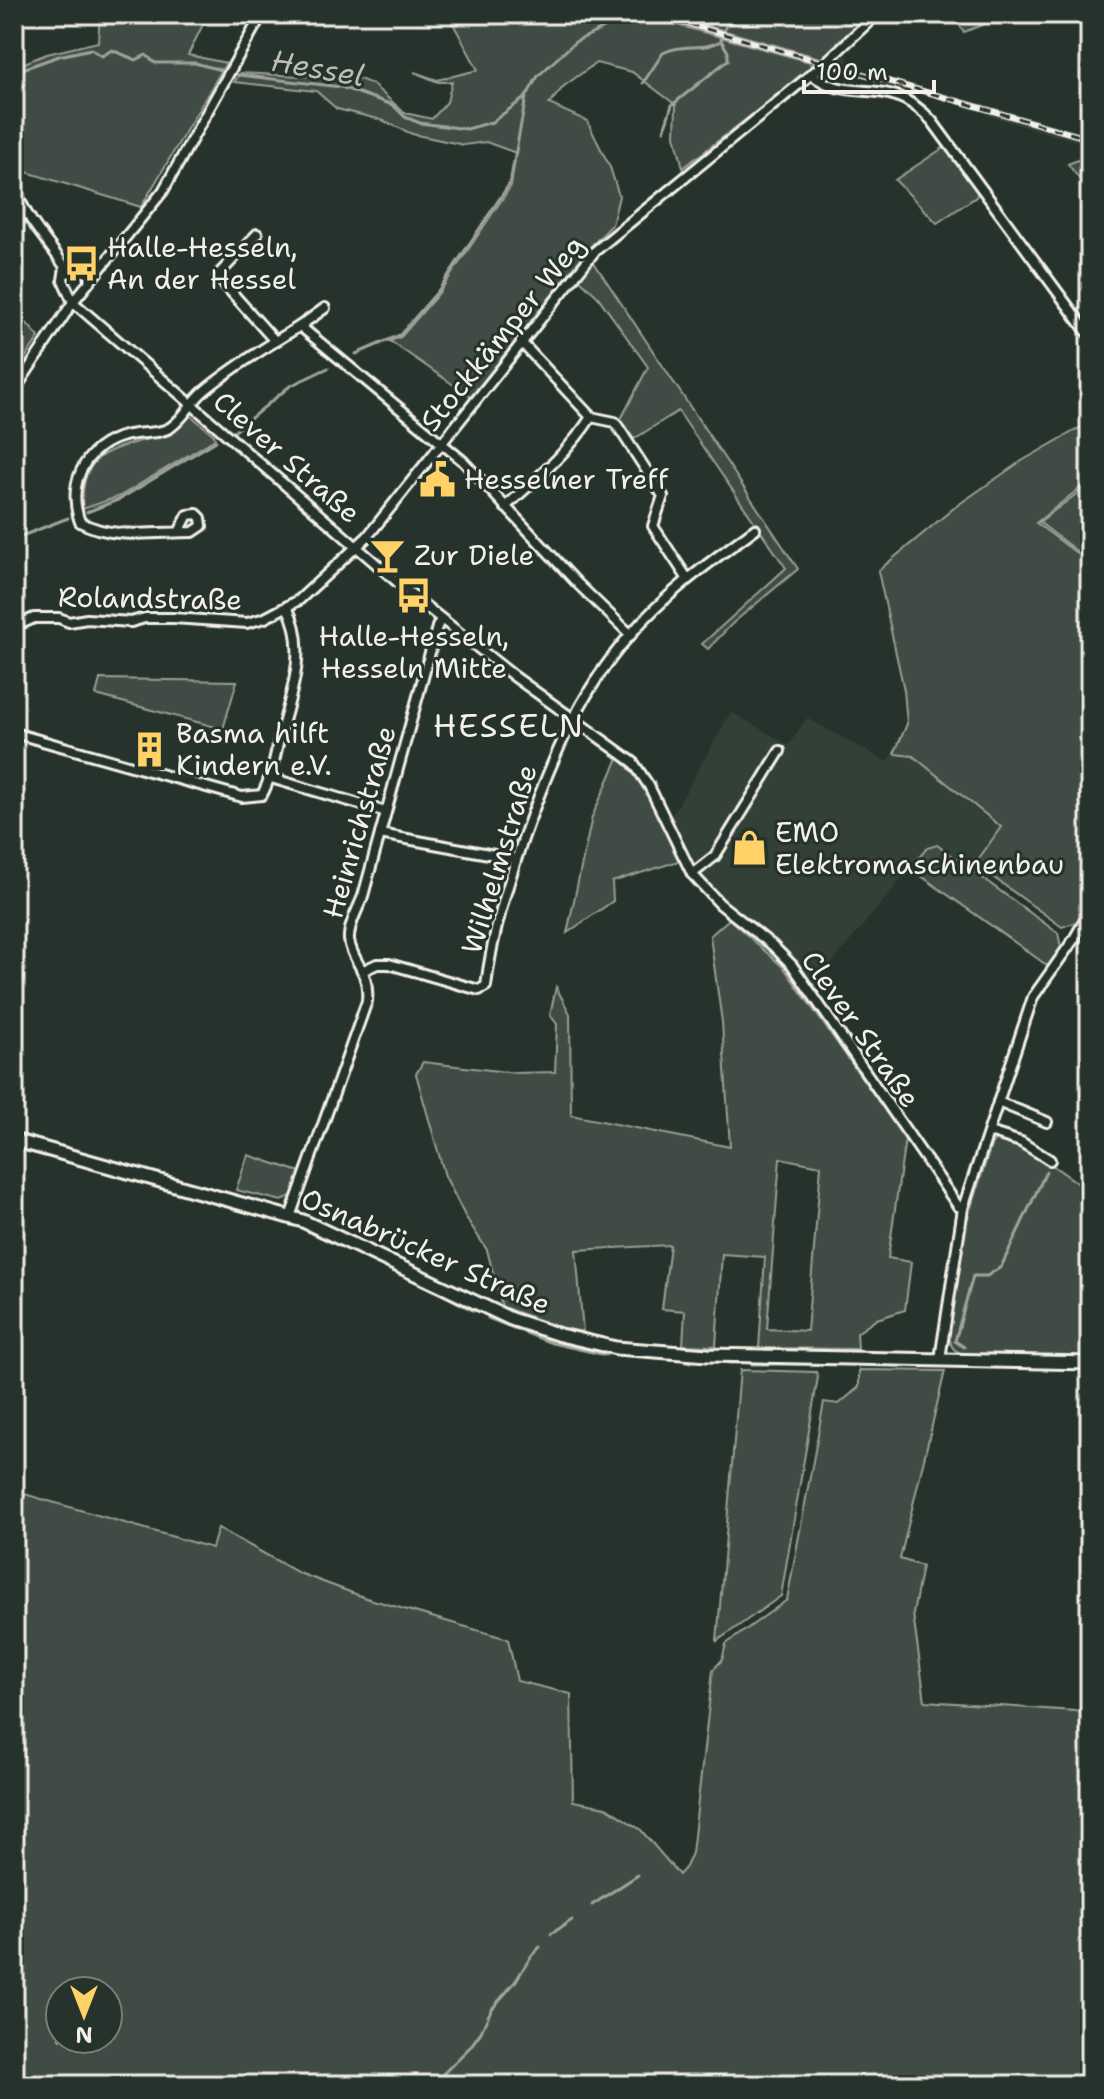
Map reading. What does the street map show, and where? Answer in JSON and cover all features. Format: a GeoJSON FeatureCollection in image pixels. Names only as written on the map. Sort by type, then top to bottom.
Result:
{"type":"FeatureCollection","features":[{"type":"Feature","properties":{"kind":"main road","name":"Osnabrücker Straße"},"geometry":{"type":"LineString","coordinates":[[14,1140],[290,1217],[355,1243],[485,1308],[560,1335],[644,1352],[1090,1363]]}},
{"type":"Feature","properties":{"kind":"street"},"geometry":{"type":"LineString","coordinates":[[14,391],[73,302],[152,207],[262,14]]}},
{"type":"Feature","properties":{"kind":"street","name":"Stockkämper Weg"},"geometry":{"type":"LineString","coordinates":[[357,547],[595,251],[848,44],[877,14]]}},
{"type":"Feature","properties":{"kind":"street"},"geometry":{"type":"LineString","coordinates":[[811,74],[835,88],[880,90],[899,95],[917,105],[1090,336]]}},
{"type":"Feature","properties":{"kind":"street"},"geometry":{"type":"LineString","coordinates":[[14,180],[22,203],[65,267],[63,280],[73,302]]}},
{"type":"Feature","properties":{"kind":"street"},"geometry":{"type":"LineString","coordinates":[[257,234],[217,276],[275,341]]}},
{"type":"Feature","properties":{"kind":"street"},"geometry":{"type":"LineString","coordinates":[[65,267],[94,276]]}},
{"type":"Feature","properties":{"kind":"street","name":"Clever Straße"},"geometry":{"type":"LineString","coordinates":[[73,302],[441,619],[633,762],[692,874],[720,904],[792,965],[949,1194],[963,1208]]}},
{"type":"Feature","properties":{"kind":"street"},"geometry":{"type":"LineString","coordinates":[[179,532],[118,532],[92,529],[80,522],[74,505],[80,470],[91,455],[109,441],[168,429],[203,392],[325,308]]}},
{"type":"Feature","properties":{"kind":"street"},"geometry":{"type":"LineString","coordinates":[[300,326],[463,461],[578,584],[631,635]]}},
{"type":"Feature","properties":{"kind":"street"},"geometry":{"type":"LineString","coordinates":[[521,342],[591,417],[615,422],[663,496],[653,526],[687,578]]}},
{"type":"Feature","properties":{"kind":"street"},"geometry":{"type":"LineString","coordinates":[[505,507],[542,474],[591,417]]}},
{"type":"Feature","properties":{"kind":"street","name":"Wilhelmstraße"},"geometry":{"type":"LineString","coordinates":[[364,970],[377,964],[389,964],[479,990],[486,986],[493,937],[516,859],[546,774],[573,717],[631,635],[687,578],[755,529]]}},
{"type":"Feature","properties":{"kind":"street","name":"Rolandstraße"},"geometry":{"type":"LineString","coordinates":[[14,622],[34,618],[59,618],[69,622],[87,619],[131,622],[145,618],[173,618],[247,623],[265,618],[299,600],[357,547]]}},
{"type":"Feature","properties":{"kind":"street"},"geometry":{"type":"LineString","coordinates":[[14,733],[242,797],[262,795],[271,778],[297,666],[293,618],[287,607]]}},
{"type":"Feature","properties":{"kind":"street","name":"Heinrichstraße"},"geometry":{"type":"LineString","coordinates":[[290,1217],[367,1001],[364,970],[349,940],[350,928],[363,896],[441,619]]}},
{"type":"Feature","properties":{"kind":"street"},"geometry":{"type":"LineString","coordinates":[[692,874],[715,856],[780,751]]}},
{"type":"Feature","properties":{"kind":"street"},"geometry":{"type":"LineString","coordinates":[[271,778],[386,812]]}},
{"type":"Feature","properties":{"kind":"street"},"geometry":{"type":"LineString","coordinates":[[380,834],[516,859]]}},
{"type":"Feature","properties":{"kind":"street"},"geometry":{"type":"LineString","coordinates":[[940,1359],[963,1208],[1033,997],[1090,911]]}},
{"type":"Feature","properties":{"kind":"street"},"geometry":{"type":"LineString","coordinates":[[998,1102],[1047,1122]]}},
{"type":"Feature","properties":{"kind":"street"},"geometry":{"type":"LineString","coordinates":[[989,1132],[1021,1142],[1050,1160]]}},
{"type":"Feature","properties":{"kind":"shaded area"},"geometry":{"type":"Polygon","coordinates":[[[100,14],[208,14],[188,55],[226,63],[141,207],[20,170],[14,137],[14,67],[47,54],[98,42],[100,14]]]}},
{"type":"Feature","properties":{"kind":"shaded area"},"geometry":{"type":"Polygon","coordinates":[[[448,14],[638,14],[810,62],[812,68],[683,168],[675,135],[676,105],[632,72],[596,63],[564,86],[549,104],[587,121],[610,167],[619,196],[612,225],[590,247],[471,397],[390,341],[401,337],[439,293],[511,186],[516,153],[486,142],[464,145],[412,134],[382,120],[337,109],[316,91],[234,82],[241,73],[360,79],[372,84],[405,113],[432,119],[447,102],[452,82],[438,82],[414,72],[437,80],[478,70],[448,14]]]}},
{"type":"Feature","properties":{"kind":"shaded area"},"geometry":{"type":"Polygon","coordinates":[[[638,14],[666,14],[824,59],[812,68],[810,62],[638,14]]]}},
{"type":"Feature","properties":{"kind":"shaded area"},"geometry":{"type":"Polygon","coordinates":[[[666,14],[874,14],[824,59],[666,14]]]}},
{"type":"Feature","properties":{"kind":"shaded area"},"geometry":{"type":"Polygon","coordinates":[[[952,14],[1010,14],[964,32],[952,14]]]}},
{"type":"Feature","properties":{"kind":"shaded area"},"geometry":{"type":"Polygon","coordinates":[[[845,55],[848,57],[847,66],[1090,134],[1090,145],[988,116],[988,111],[825,69],[845,55]]]}},
{"type":"Feature","properties":{"kind":"shaded area"},"geometry":{"type":"Polygon","coordinates":[[[946,146],[979,189],[976,197],[937,223],[895,180],[946,146]]]}},
{"type":"Feature","properties":{"kind":"shaded area"},"geometry":{"type":"Polygon","coordinates":[[[1090,155],[1090,193],[1068,164],[1090,155]]]}},
{"type":"Feature","properties":{"kind":"shaded area"},"geometry":{"type":"Polygon","coordinates":[[[593,261],[798,569],[733,623],[708,649],[702,644],[786,568],[678,411],[634,439],[620,421],[648,367],[598,297],[579,279],[593,261]]]}},
{"type":"Feature","properties":{"kind":"shaded area"},"geometry":{"type":"Polygon","coordinates":[[[14,309],[39,337],[14,374],[14,309]]]}},
{"type":"Feature","properties":{"kind":"shaded area"},"geometry":{"type":"Polygon","coordinates":[[[190,415],[215,439],[120,496],[83,509],[84,485],[97,460],[119,448],[170,431],[190,415]]]}},
{"type":"Feature","properties":{"kind":"shaded area"},"geometry":{"type":"Polygon","coordinates":[[[1090,422],[1090,480],[1036,523],[1090,563],[1090,899],[1077,922],[1062,927],[975,864],[1001,827],[913,756],[894,754],[907,724],[904,690],[878,571],[955,507],[1020,462],[1090,422]]]}},
{"type":"Feature","properties":{"kind":"shaded area"},"geometry":{"type":"Polygon","coordinates":[[[1090,484],[1090,561],[1089,561],[1039,522],[1090,484]]]}},
{"type":"Feature","properties":{"kind":"shaded area"},"geometry":{"type":"Polygon","coordinates":[[[100,679],[237,681],[223,729],[96,695],[100,679]]]}},
{"type":"Feature","properties":{"kind":"shaded area"},"geometry":{"type":"Polygon","coordinates":[[[731,712],[789,745],[807,718],[887,762],[894,754],[913,756],[1002,827],[971,871],[937,845],[927,848],[814,985],[775,938],[743,915],[697,873],[670,819],[731,712]]]}},
{"type":"Feature","properties":{"kind":"shaded area"},"geometry":{"type":"Polygon","coordinates":[[[618,758],[646,792],[679,861],[612,882],[613,901],[567,933],[592,817],[618,758]]]}},
{"type":"Feature","properties":{"kind":"shaded area"},"geometry":{"type":"Polygon","coordinates":[[[937,845],[1058,933],[1061,947],[1048,966],[910,868],[927,848],[937,845]]]}},
{"type":"Feature","properties":{"kind":"shaded area"},"geometry":{"type":"Polygon","coordinates":[[[729,919],[784,968],[905,1139],[888,1258],[911,1262],[905,1310],[877,1319],[857,1333],[858,1349],[759,1348],[765,1257],[722,1254],[716,1346],[683,1345],[685,1311],[662,1309],[670,1245],[576,1250],[583,1332],[502,1307],[487,1250],[445,1176],[416,1074],[423,1062],[515,1073],[555,1072],[557,1024],[550,1015],[556,987],[570,1014],[571,1115],[730,1147],[722,1022],[710,936],[729,919]],[[780,1158],[767,1329],[807,1331],[821,1166],[780,1158]]]}},
{"type":"Feature","properties":{"kind":"shaded area"},"geometry":{"type":"Polygon","coordinates":[[[999,1138],[1035,1155],[1090,1192],[1090,1356],[965,1354],[955,1350],[952,1345],[949,1335],[965,1226],[992,1143],[999,1138]]]}},
{"type":"Feature","properties":{"kind":"shaded area"},"geometry":{"type":"Polygon","coordinates":[[[248,1155],[300,1172],[292,1195],[282,1201],[236,1190],[248,1155]]]}},
{"type":"Feature","properties":{"kind":"shaded area"},"geometry":{"type":"Polygon","coordinates":[[[740,1370],[816,1372],[818,1377],[781,1596],[717,1641],[740,1370]]]}},
{"type":"Feature","properties":{"kind":"shaded area"},"geometry":{"type":"Polygon","coordinates":[[[859,1370],[945,1371],[900,1559],[922,1566],[913,1614],[925,1701],[1090,1712],[1090,2085],[14,2085],[14,1491],[212,1548],[218,1528],[299,1573],[366,1598],[508,1639],[517,1681],[571,1694],[573,1801],[606,1807],[641,1830],[679,1875],[692,1853],[713,1670],[722,1660],[726,1644],[787,1600],[824,1402],[839,1404],[859,1387],[859,1370]]]}},
{"type":"Feature","properties":{"kind":"waterway"},"geometry":{"type":"LineString","coordinates":[[664,130],[672,105],[728,60],[728,52],[721,40],[726,25],[747,14]]}},
{"type":"Feature","properties":{"kind":"waterway","name":"Hessel"},"geometry":{"type":"LineString","coordinates":[[14,72],[59,56],[91,49],[102,56],[112,50],[136,60],[146,55],[155,63],[195,63],[239,75],[341,87],[393,105],[405,117],[420,123],[467,129],[492,122],[526,97],[538,76],[575,42],[631,15]]}},
{"type":"Feature","properties":{"kind":"waterway"},"geometry":{"type":"LineString","coordinates":[[643,83],[663,53],[721,41]]}},
{"type":"Feature","properties":{"kind":"waterway"},"geometry":{"type":"LineString","coordinates":[[356,354],[400,335],[438,291],[510,183],[526,97]]}},
{"type":"Feature","properties":{"kind":"waterway"},"geometry":{"type":"LineString","coordinates":[[235,431],[290,386],[328,368]]}},
{"type":"Feature","properties":{"kind":"waterway"},"geometry":{"type":"LineString","coordinates":[[87,512],[120,499],[216,441]]}},
{"type":"Feature","properties":{"kind":"waterway"},"geometry":{"type":"LineString","coordinates":[[14,539],[68,518]]}},
{"type":"Feature","properties":{"kind":"waterway"},"geometry":{"type":"LineString","coordinates":[[1084,914],[1090,902]]}},
{"type":"Feature","properties":{"kind":"waterway"},"geometry":{"type":"LineString","coordinates":[[1088,926],[1090,922]]}},
{"type":"Feature","properties":{"kind":"waterway"},"geometry":{"type":"LineString","coordinates":[[1065,959],[1081,940]]}},
{"type":"Feature","properties":{"kind":"waterway"},"geometry":{"type":"LineString","coordinates":[[1024,1039],[1035,1006]]}},
{"type":"Feature","properties":{"kind":"waterway"},"geometry":{"type":"LineString","coordinates":[[1016,1065],[1022,1046]]}},
{"type":"Feature","properties":{"kind":"waterway"},"geometry":{"type":"LineString","coordinates":[[1081,1096],[1090,1064]]}},
{"type":"Feature","properties":{"kind":"waterway"},"geometry":{"type":"LineString","coordinates":[[14,1148],[123,1176]]}},
{"type":"Feature","properties":{"kind":"waterway"},"geometry":{"type":"LineString","coordinates":[[964,1347],[955,1341],[973,1276],[987,1276],[1001,1267],[1046,1172]]}},
{"type":"Feature","properties":{"kind":"waterway"},"geometry":{"type":"LineString","coordinates":[[194,1196],[294,1225]]}},
{"type":"Feature","properties":{"kind":"waterway"},"geometry":{"type":"LineString","coordinates":[[308,1230],[323,1237]]}},
{"type":"Feature","properties":{"kind":"waterway"},"geometry":{"type":"LineString","coordinates":[[387,1266],[433,1290]]}},
{"type":"Feature","properties":{"kind":"waterway"},"geometry":{"type":"LineString","coordinates":[[440,1293],[474,1311]]}},
{"type":"Feature","properties":{"kind":"waterway"},"geometry":{"type":"LineString","coordinates":[[488,1318],[552,1343],[606,1355]]}},
{"type":"Feature","properties":{"kind":"waterway"},"geometry":{"type":"LineString","coordinates":[[685,1362],[691,1362]]}},
{"type":"Feature","properties":{"kind":"waterway"},"geometry":{"type":"LineString","coordinates":[[729,1363],[739,1363]]}},
{"type":"Feature","properties":{"kind":"waterway"},"geometry":{"type":"LineString","coordinates":[[751,1364],[809,1364]]}},
{"type":"Feature","properties":{"kind":"waterway"},"geometry":{"type":"LineString","coordinates":[[1085,1371],[1090,1372]]}},
{"type":"Feature","properties":{"kind":"waterway"},"geometry":{"type":"LineString","coordinates":[[592,1905],[638,1875]]}},
{"type":"Feature","properties":{"kind":"waterway"},"geometry":{"type":"LineString","coordinates":[[551,1934],[572,1920]]}},
{"type":"Feature","properties":{"kind":"waterway"},"geometry":{"type":"LineString","coordinates":[[432,2085],[470,2047],[491,2010],[540,1947]]}},
{"type":"Feature","properties":{"kind":"railway"},"geometry":{"type":"LineString","coordinates":[[654,14],[1090,139]]}},
{"type":"Feature","properties":{"kind":"place","name":"Halle-Hesseln, An der Hessel"},"geometry":{"type":"Point","coordinates":[81,263]}},
{"type":"Feature","properties":{"kind":"place","name":"Hesselner Treff"},"geometry":{"type":"Point","coordinates":[438,479]}},
{"type":"Feature","properties":{"kind":"place","name":"Zur Diele"},"geometry":{"type":"Point","coordinates":[388,555]}},
{"type":"Feature","properties":{"kind":"place","name":"Halle-Hesseln, Hesseln Mitte"},"geometry":{"type":"Point","coordinates":[414,596]}},
{"type":"Feature","properties":{"kind":"place","name":"Basma hilft Kindern e.V."},"geometry":{"type":"Point","coordinates":[150,749]}},
{"type":"Feature","properties":{"kind":"place","name":"EMO Elektromaschinenbau"},"geometry":{"type":"Point","coordinates":[749,848]}},
{"type":"Feature","properties":{"kind":"district","name":"HESSELN"},"geometry":{"type":"Point","coordinates":[509,725]}}]}
